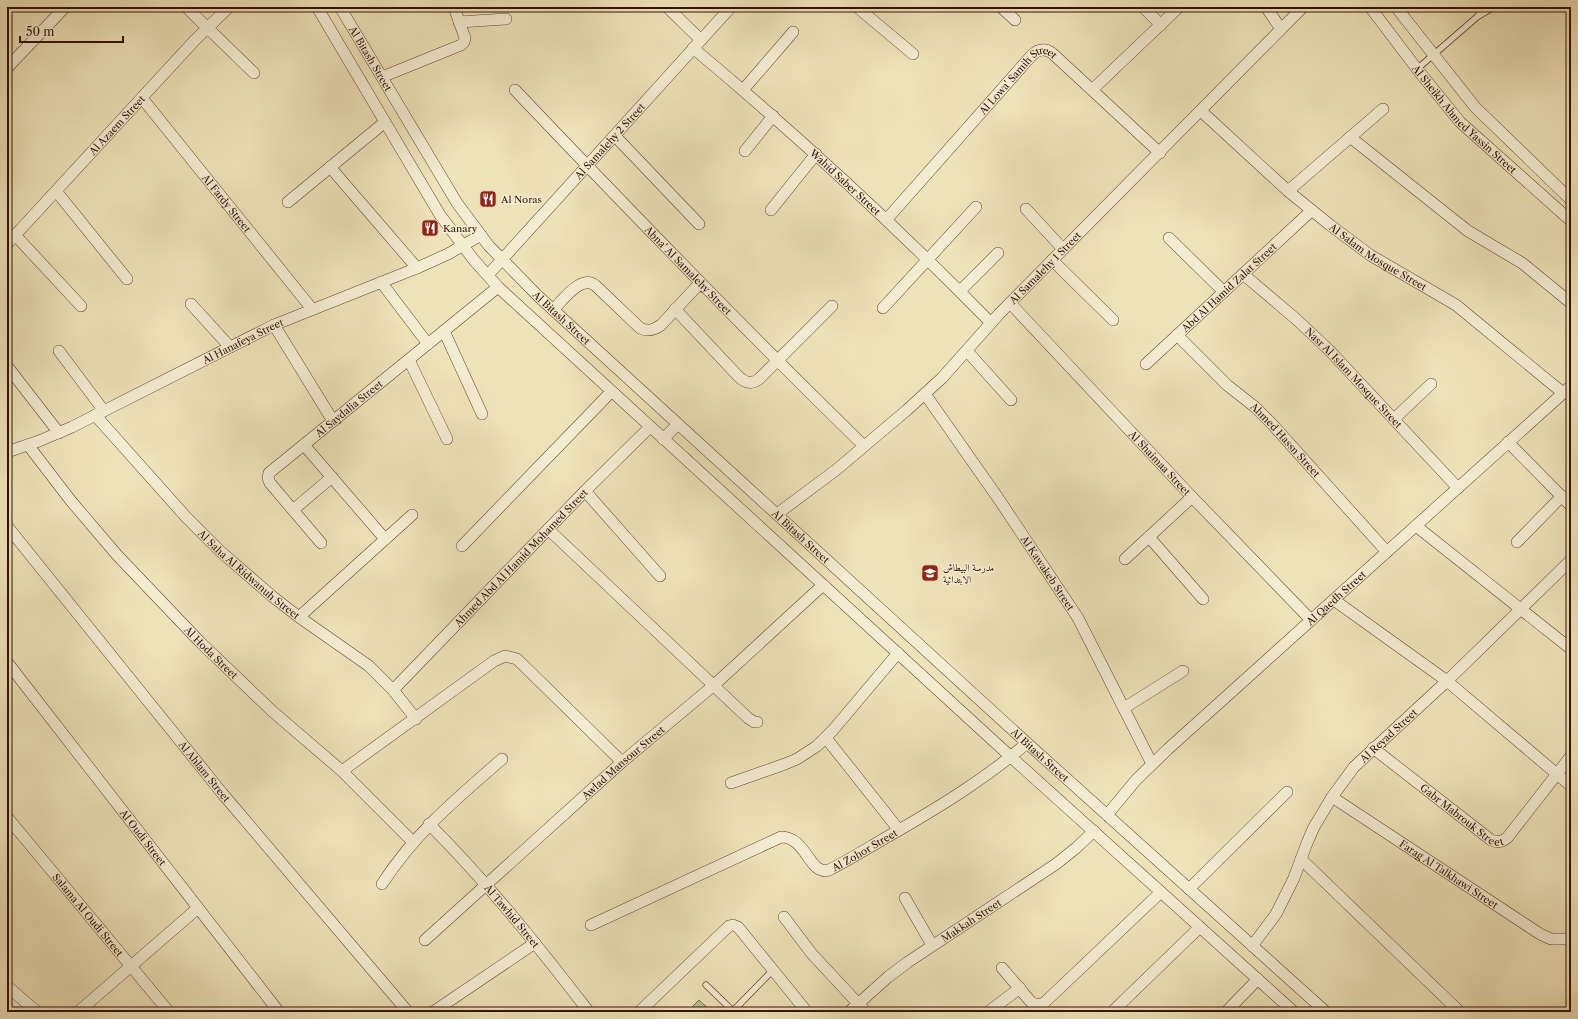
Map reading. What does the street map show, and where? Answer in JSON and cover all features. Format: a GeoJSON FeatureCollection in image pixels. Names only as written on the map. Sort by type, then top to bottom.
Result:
{"type":"FeatureCollection","features":[{"type":"Feature","properties":{"kind":"street"},"geometry":{"type":"LineString","coordinates":[[8,65],[65,7]]}},
{"type":"Feature","properties":{"kind":"street"},"geometry":{"type":"LineString","coordinates":[[186,7],[254,73]]}},
{"type":"Feature","properties":{"kind":"street","name":"Al Azaem Street"},"geometry":{"type":"LineString","coordinates":[[7,244],[207,27],[228,7]]}},
{"type":"Feature","properties":{"kind":"street","name":"Al Bitash Street"},"geometry":{"type":"LineString","coordinates":[[317,7],[430,198],[463,246],[498,288],[1011,757],[1294,1012]]}},
{"type":"Feature","properties":{"kind":"street","name":"Al Bitash Street"},"geometry":{"type":"LineString","coordinates":[[340,7],[457,203],[481,236],[502,261],[1027,743],[1326,1012]]}},
{"type":"Feature","properties":{"kind":"street"},"geometry":{"type":"LineString","coordinates":[[382,77],[461,45],[465,38],[454,7]]}},
{"type":"Feature","properties":{"kind":"street","name":"Wahid Saber Street"},"geometry":{"type":"LineString","coordinates":[[667,7],[697,44],[743,90],[816,154],[886,219],[991,323]]}},
{"type":"Feature","properties":{"kind":"street","name":"Al Samalehy 2 Street"},"geometry":{"type":"LineString","coordinates":[[488,275],[730,7]]}},
{"type":"Feature","properties":{"kind":"street"},"geometry":{"type":"LineString","coordinates":[[857,7],[913,54]]}},
{"type":"Feature","properties":{"kind":"street"},"geometry":{"type":"LineString","coordinates":[[1001,7],[1015,20]]}},
{"type":"Feature","properties":{"kind":"street"},"geometry":{"type":"LineString","coordinates":[[1143,7],[1161,25]]}},
{"type":"Feature","properties":{"kind":"street"},"geometry":{"type":"LineString","coordinates":[[1092,90],[1179,7]]}},
{"type":"Feature","properties":{"kind":"street"},"geometry":{"type":"LineString","coordinates":[[1266,7],[1281,29]]}},
{"type":"Feature","properties":{"kind":"street","name":"Al Sheikh Ahmed Yassin Street"},"geometry":{"type":"LineString","coordinates":[[1370,7],[1460,122],[1571,221]]}},
{"type":"Feature","properties":{"kind":"street","name":"Al Sheikh Ahmed Yassin Street"},"geometry":{"type":"LineString","coordinates":[[1396,7],[1475,107],[1571,200]]}},
{"type":"Feature","properties":{"kind":"street","name":"Al Samalehy 1 Street"},"geometry":{"type":"LineString","coordinates":[[777,514],[864,446],[925,394],[967,351],[1010,303],[1302,8]]}},
{"type":"Feature","properties":{"kind":"street"},"geometry":{"type":"LineString","coordinates":[[459,22],[506,20]]}},
{"type":"Feature","properties":{"kind":"street"},"geometry":{"type":"LineString","coordinates":[[743,90],[793,32]]}},
{"type":"Feature","properties":{"kind":"street","name":"Al Lowa' Samih Street"},"geometry":{"type":"LineString","coordinates":[[886,219],[1038,50],[1046,50],[1052,53],[1160,153]]}},
{"type":"Feature","properties":{"kind":"street","name":"Abna' Al Samalehy Street"},"geometry":{"type":"LineString","coordinates":[[515,90],[777,362],[864,446]]}},
{"type":"Feature","properties":{"kind":"street","name":"Al Fardy Street"},"geometry":{"type":"LineString","coordinates":[[142,98],[312,309]]}},
{"type":"Feature","properties":{"kind":"street"},"geometry":{"type":"LineString","coordinates":[[1288,191],[1383,110]]}},
{"type":"Feature","properties":{"kind":"street","name":"Al Salam Mosque Street"},"geometry":{"type":"LineString","coordinates":[[1201,111],[1311,211],[1370,255],[1456,305],[1567,389]]}},
{"type":"Feature","properties":{"kind":"street"},"geometry":{"type":"LineString","coordinates":[[745,151],[773,116]]}},
{"type":"Feature","properties":{"kind":"street"},"geometry":{"type":"LineString","coordinates":[[288,202],[385,122]]}},
{"type":"Feature","properties":{"kind":"street"},"geometry":{"type":"LineString","coordinates":[[615,136],[699,224]]}},
{"type":"Feature","properties":{"kind":"street"},"geometry":{"type":"LineString","coordinates":[[1350,137],[1468,231],[1522,263],[1571,303]]}},
{"type":"Feature","properties":{"kind":"street"},"geometry":{"type":"LineString","coordinates":[[771,210],[816,154]]}},
{"type":"Feature","properties":{"kind":"street"},"geometry":{"type":"LineString","coordinates":[[330,167],[417,268]]}},
{"type":"Feature","properties":{"kind":"street"},"geometry":{"type":"LineString","coordinates":[[56,191],[127,279]]}},
{"type":"Feature","properties":{"kind":"street"},"geometry":{"type":"LineString","coordinates":[[883,308],[976,207]]}},
{"type":"Feature","properties":{"kind":"street"},"geometry":{"type":"LineString","coordinates":[[1026,209],[1063,250]]}},
{"type":"Feature","properties":{"kind":"street","name":"Abd Al Hamid Zalat Street"},"geometry":{"type":"LineString","coordinates":[[1146,364],[1311,211]]}},
{"type":"Feature","properties":{"kind":"street"},"geometry":{"type":"LineString","coordinates":[[15,235],[81,306]]}},
{"type":"Feature","properties":{"kind":"street","name":"Al Hanafeya Street"},"geometry":{"type":"LineString","coordinates":[[7,452],[59,433],[274,325],[417,268],[481,236]]}},
{"type":"Feature","properties":{"kind":"street"},"geometry":{"type":"LineString","coordinates":[[1169,238],[1224,292]]}},
{"type":"Feature","properties":{"kind":"street"},"geometry":{"type":"LineString","coordinates":[[960,291],[998,253]]}},
{"type":"Feature","properties":{"kind":"street"},"geometry":{"type":"LineString","coordinates":[[1052,260],[1113,320]]}},
{"type":"Feature","properties":{"kind":"street","name":"Nasr Al Islam Mosque Street"},"geometry":{"type":"LineString","coordinates":[[1243,274],[1279,304],[1328,350],[1458,488]]}},
{"type":"Feature","properties":{"kind":"street"},"geometry":{"type":"LineString","coordinates":[[554,310],[579,284],[586,281],[594,283],[636,325],[649,331],[657,328],[700,283]]}},
{"type":"Feature","properties":{"kind":"street"},"geometry":{"type":"LineString","coordinates":[[381,282],[428,344]]}},
{"type":"Feature","properties":{"kind":"street","name":"Al Saydalia Street"},"geometry":{"type":"LineString","coordinates":[[321,543],[270,483],[268,476],[272,469],[304,445],[498,288]]}},
{"type":"Feature","properties":{"kind":"street","name":"Al Shaimaa Street"},"geometry":{"type":"LineString","coordinates":[[1010,303],[1192,497],[1311,620]]}},
{"type":"Feature","properties":{"kind":"street"},"geometry":{"type":"LineString","coordinates":[[192,304],[230,347]]}},
{"type":"Feature","properties":{"kind":"street"},"geometry":{"type":"LineString","coordinates":[[675,309],[743,381],[750,383],[756,381],[777,362],[832,306]]}},
{"type":"Feature","properties":{"kind":"street"},"geometry":{"type":"LineString","coordinates":[[274,325],[333,421]]}},
{"type":"Feature","properties":{"kind":"street"},"geometry":{"type":"LineString","coordinates":[[444,331],[482,414]]}},
{"type":"Feature","properties":{"kind":"street","name":"Ahmed Hassn Street"},"geometry":{"type":"LineString","coordinates":[[1177,335],[1227,385],[1255,407],[1272,424],[1387,552]]}},
{"type":"Feature","properties":{"kind":"street","name":"Al Saha Al Ridwanuh Street"},"geometry":{"type":"LineString","coordinates":[[59,351],[100,413],[190,522],[220,551],[299,617],[369,666],[393,690],[416,719]]}},
{"type":"Feature","properties":{"kind":"street"},"geometry":{"type":"LineString","coordinates":[[967,351],[1011,400]]}},
{"type":"Feature","properties":{"kind":"street"},"geometry":{"type":"LineString","coordinates":[[409,360],[447,439]]}},
{"type":"Feature","properties":{"kind":"street"},"geometry":{"type":"LineString","coordinates":[[7,366],[59,433]]}},
{"type":"Feature","properties":{"kind":"street"},"geometry":{"type":"LineString","coordinates":[[1394,419],[1431,384]]}},
{"type":"Feature","properties":{"kind":"street","name":"Al Qaedh Street"},"geometry":{"type":"LineString","coordinates":[[1107,815],[1152,764],[1567,389]]}},
{"type":"Feature","properties":{"kind":"street"},"geometry":{"type":"LineString","coordinates":[[462,546],[611,392]]}},
{"type":"Feature","properties":{"kind":"street","name":"Al Kawakeb Street"},"geometry":{"type":"LineString","coordinates":[[925,394],[998,498],[1078,618],[1152,764]]}},
{"type":"Feature","properties":{"kind":"street"},"geometry":{"type":"LineString","coordinates":[[663,439],[678,424]]}},
{"type":"Feature","properties":{"kind":"street","name":"Ahmed Abd Al Hamid Mohamed Street"},"geometry":{"type":"LineString","coordinates":[[393,690],[585,491],[650,427]]}},
{"type":"Feature","properties":{"kind":"street"},"geometry":{"type":"LineString","coordinates":[[1508,442],[1571,506]]}},
{"type":"Feature","properties":{"kind":"street","name":"Al Hoda Street"},"geometry":{"type":"LineString","coordinates":[[28,445],[71,501],[117,555],[200,642],[272,712],[342,771],[413,842]]}},
{"type":"Feature","properties":{"kind":"street"},"geometry":{"type":"LineString","coordinates":[[304,445],[385,539]]}},
{"type":"Feature","properties":{"kind":"street"},"geometry":{"type":"LineString","coordinates":[[293,510],[332,477]]}},
{"type":"Feature","properties":{"kind":"street"},"geometry":{"type":"LineString","coordinates":[[585,491],[660,576]]}},
{"type":"Feature","properties":{"kind":"street"},"geometry":{"type":"LineString","coordinates":[[1518,542],[1562,496]]}},
{"type":"Feature","properties":{"kind":"street"},"geometry":{"type":"LineString","coordinates":[[1125,559],[1192,497]]}},
{"type":"Feature","properties":{"kind":"street"},"geometry":{"type":"LineString","coordinates":[[299,617],[412,515]]}},
{"type":"Feature","properties":{"kind":"street","name":"Al Ahlam Street"},"geometry":{"type":"LineString","coordinates":[[7,526],[222,793],[408,1012]]}},
{"type":"Feature","properties":{"kind":"street"},"geometry":{"type":"LineString","coordinates":[[1416,526],[1571,650]]}},
{"type":"Feature","properties":{"kind":"street"},"geometry":{"type":"LineString","coordinates":[[548,529],[750,720],[757,722]]}},
{"type":"Feature","properties":{"kind":"street"},"geometry":{"type":"LineString","coordinates":[[1149,537],[1203,599]]}},
{"type":"Feature","properties":{"kind":"street","name":"Al Reyad Street"},"geometry":{"type":"LineString","coordinates":[[1252,946],[1272,919],[1286,896],[1314,827],[1332,797],[1354,767],[1447,681],[1571,560]]}},
{"type":"Feature","properties":{"kind":"street","name":"Awlad Mansour Street"},"geometry":{"type":"LineString","coordinates":[[425,940],[622,762],[714,686],[823,585]]}},
{"type":"Feature","properties":{"kind":"street"},"geometry":{"type":"LineString","coordinates":[[1334,600],[1447,681],[1571,786]]}},
{"type":"Feature","properties":{"kind":"street"},"geometry":{"type":"LineString","coordinates":[[731,783],[797,759],[826,738],[898,653]]}},
{"type":"Feature","properties":{"kind":"street"},"geometry":{"type":"LineString","coordinates":[[342,771],[416,719],[494,661],[505,656],[517,660],[622,762]]}},
{"type":"Feature","properties":{"kind":"street","name":"Al Oudi Street"},"geometry":{"type":"LineString","coordinates":[[7,662],[279,1012]]}},
{"type":"Feature","properties":{"kind":"street"},"geometry":{"type":"LineString","coordinates":[[1124,708],[1184,671]]}},
{"type":"Feature","properties":{"kind":"street"},"geometry":{"type":"LineString","coordinates":[[826,738],[899,830]]}},
{"type":"Feature","properties":{"kind":"street","name":"Al Zohor Street"},"geometry":{"type":"LineString","coordinates":[[591,925],[781,837],[792,839],[818,869],[826,871],[899,830],[967,789],[1011,757],[1027,743]]}},
{"type":"Feature","properties":{"kind":"street","name":"Gabr Mabrouk Street"},"geometry":{"type":"LineString","coordinates":[[1373,748],[1494,842],[1501,842],[1507,838],[1571,756]]}},
{"type":"Feature","properties":{"kind":"street"},"geometry":{"type":"LineString","coordinates":[[382,884],[392,868],[429,824],[502,759]]}},
{"type":"Feature","properties":{"kind":"street"},"geometry":{"type":"LineString","coordinates":[[1189,889],[1287,792]]}},
{"type":"Feature","properties":{"kind":"street","name":"Farag Al Talkhawi Street"},"geometry":{"type":"LineString","coordinates":[[1332,797],[1540,934],[1551,939],[1571,939]]}},
{"type":"Feature","properties":{"kind":"street","name":"Salama Al Oudi Street"},"geometry":{"type":"LineString","coordinates":[[7,817],[169,1012]]}},
{"type":"Feature","properties":{"kind":"street","name":"Al Tawhid Street"},"geometry":{"type":"LineString","coordinates":[[429,824],[486,884],[589,1012]]}},
{"type":"Feature","properties":{"kind":"street","name":"Makkah Street"},"geometry":{"type":"LineString","coordinates":[[849,1012],[888,977],[932,945],[1056,864],[1094,831]]}},
{"type":"Feature","properties":{"kind":"street"},"geometry":{"type":"LineString","coordinates":[[1300,860],[1460,1012]]}},
{"type":"Feature","properties":{"kind":"street"},"geometry":{"type":"LineString","coordinates":[[1002,968],[1034,1004],[1044,1003],[1161,892]]}},
{"type":"Feature","properties":{"kind":"street"},"geometry":{"type":"LineString","coordinates":[[905,898],[932,945]]}},
{"type":"Feature","properties":{"kind":"street"},"geometry":{"type":"LineString","coordinates":[[78,1012],[198,908]]}},
{"type":"Feature","properties":{"kind":"street"},"geometry":{"type":"LineString","coordinates":[[784,917],[812,954],[866,1012]]}},
{"type":"Feature","properties":{"kind":"street"},"geometry":{"type":"LineString","coordinates":[[639,1012],[729,926],[736,925],[807,1012]]}},
{"type":"Feature","properties":{"kind":"street"},"geometry":{"type":"LineString","coordinates":[[1112,1012],[1200,927]]}},
{"type":"Feature","properties":{"kind":"street"},"geometry":{"type":"LineString","coordinates":[[433,1012],[535,943]]}},
{"type":"Feature","properties":{"kind":"street"},"geometry":{"type":"LineString","coordinates":[[1226,1012],[1258,979]]}},
{"type":"Feature","properties":{"kind":"street"},"geometry":{"type":"LineString","coordinates":[[7,986],[36,1012]]}},
{"type":"Feature","properties":{"kind":"street"},"geometry":{"type":"LineString","coordinates":[[988,1012],[1020,988]]}},
{"type":"Feature","properties":{"kind":"lane"},"geometry":{"type":"LineString","coordinates":[[1477,17],[1484,7]]}},
{"type":"Feature","properties":{"kind":"lane"},"geometry":{"type":"LineString","coordinates":[[1417,69],[1477,17],[1494,7]]}},
{"type":"Feature","properties":{"kind":"lane"},"geometry":{"type":"LineString","coordinates":[[706,985],[733,1012],[773,970]]}},
{"type":"Feature","properties":{"kind":"green space"},"geometry":{"type":"Polygon","coordinates":[[[699,1000],[712,1012],[687,1012],[699,1000]]]}},
{"type":"Feature","properties":{"kind":"place","name":"Al Noras"},"geometry":{"type":"Point","coordinates":[488,199]}},
{"type":"Feature","properties":{"kind":"place","name":"Kanary"},"geometry":{"type":"Point","coordinates":[430,228]}},
{"type":"Feature","properties":{"kind":"place","name":"مدرسة البيطاش الابتدائية"},"geometry":{"type":"Point","coordinates":[930,573]}}]}
